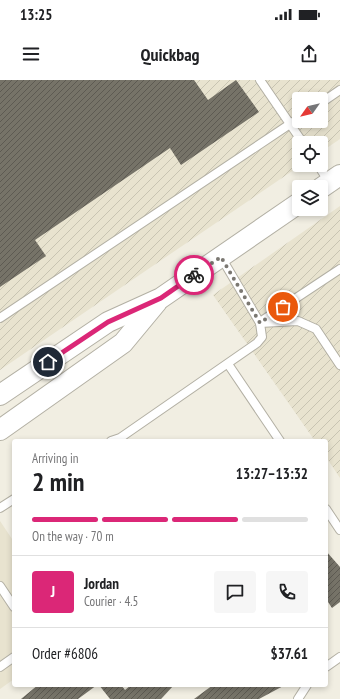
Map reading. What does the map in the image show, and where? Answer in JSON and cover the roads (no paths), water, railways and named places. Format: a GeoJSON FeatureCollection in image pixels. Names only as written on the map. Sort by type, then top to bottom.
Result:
{"type":"FeatureCollection","features":[{"type":"Feature","properties":{"kind":"street"},"geometry":{"type":"LineString","coordinates":[[0,395],[108,322],[161,298],[292,208]]}},
{"type":"Feature","properties":{"kind":"street"},"geometry":{"type":"LineString","coordinates":[[0,430],[123,343],[161,298]]}},
{"type":"Feature","properties":{"kind":"lane"},"geometry":{"type":"LineString","coordinates":[[260,80],[298,136]]}},
{"type":"Feature","properties":{"kind":"lane"},"geometry":{"type":"LineString","coordinates":[[328,98],[340,90]]}},
{"type":"Feature","properties":{"kind":"lane"},"geometry":{"type":"LineString","coordinates":[[0,318],[290,124]]}},
{"type":"Feature","properties":{"kind":"lane"},"geometry":{"type":"LineString","coordinates":[[323,172],[330,182]]}},
{"type":"Feature","properties":{"kind":"lane"},"geometry":{"type":"LineString","coordinates":[[117,439],[258,343],[262,337],[260,323],[221,257]]}},
{"type":"Feature","properties":{"kind":"lane"},"geometry":{"type":"LineString","coordinates":[[260,323],[340,269]]}},
{"type":"Feature","properties":{"kind":"lane"},"geometry":{"type":"LineString","coordinates":[[260,323],[298,320],[316,329],[340,365]]}},
{"type":"Feature","properties":{"kind":"lane"},"geometry":{"type":"LineString","coordinates":[[228,364],[279,439]]}},
{"type":"Feature","properties":{"kind":"lane"},"geometry":{"type":"LineString","coordinates":[[0,508],[12,500]]}},
{"type":"Feature","properties":{"kind":"lane"},"geometry":{"type":"LineString","coordinates":[[328,513],[340,530]]}},
{"type":"Feature","properties":{"kind":"lane"},"geometry":{"type":"LineString","coordinates":[[0,586],[12,604]]}},
{"type":"Feature","properties":{"kind":"lane"},"geometry":{"type":"LineString","coordinates":[[328,665],[340,657]]}},
{"type":"Feature","properties":{"kind":"lane"},"geometry":{"type":"LineString","coordinates":[[0,667],[12,658]]}},
{"type":"Feature","properties":{"kind":"lane"},"geometry":{"type":"LineString","coordinates":[[298,699],[306,687]]}}]}
